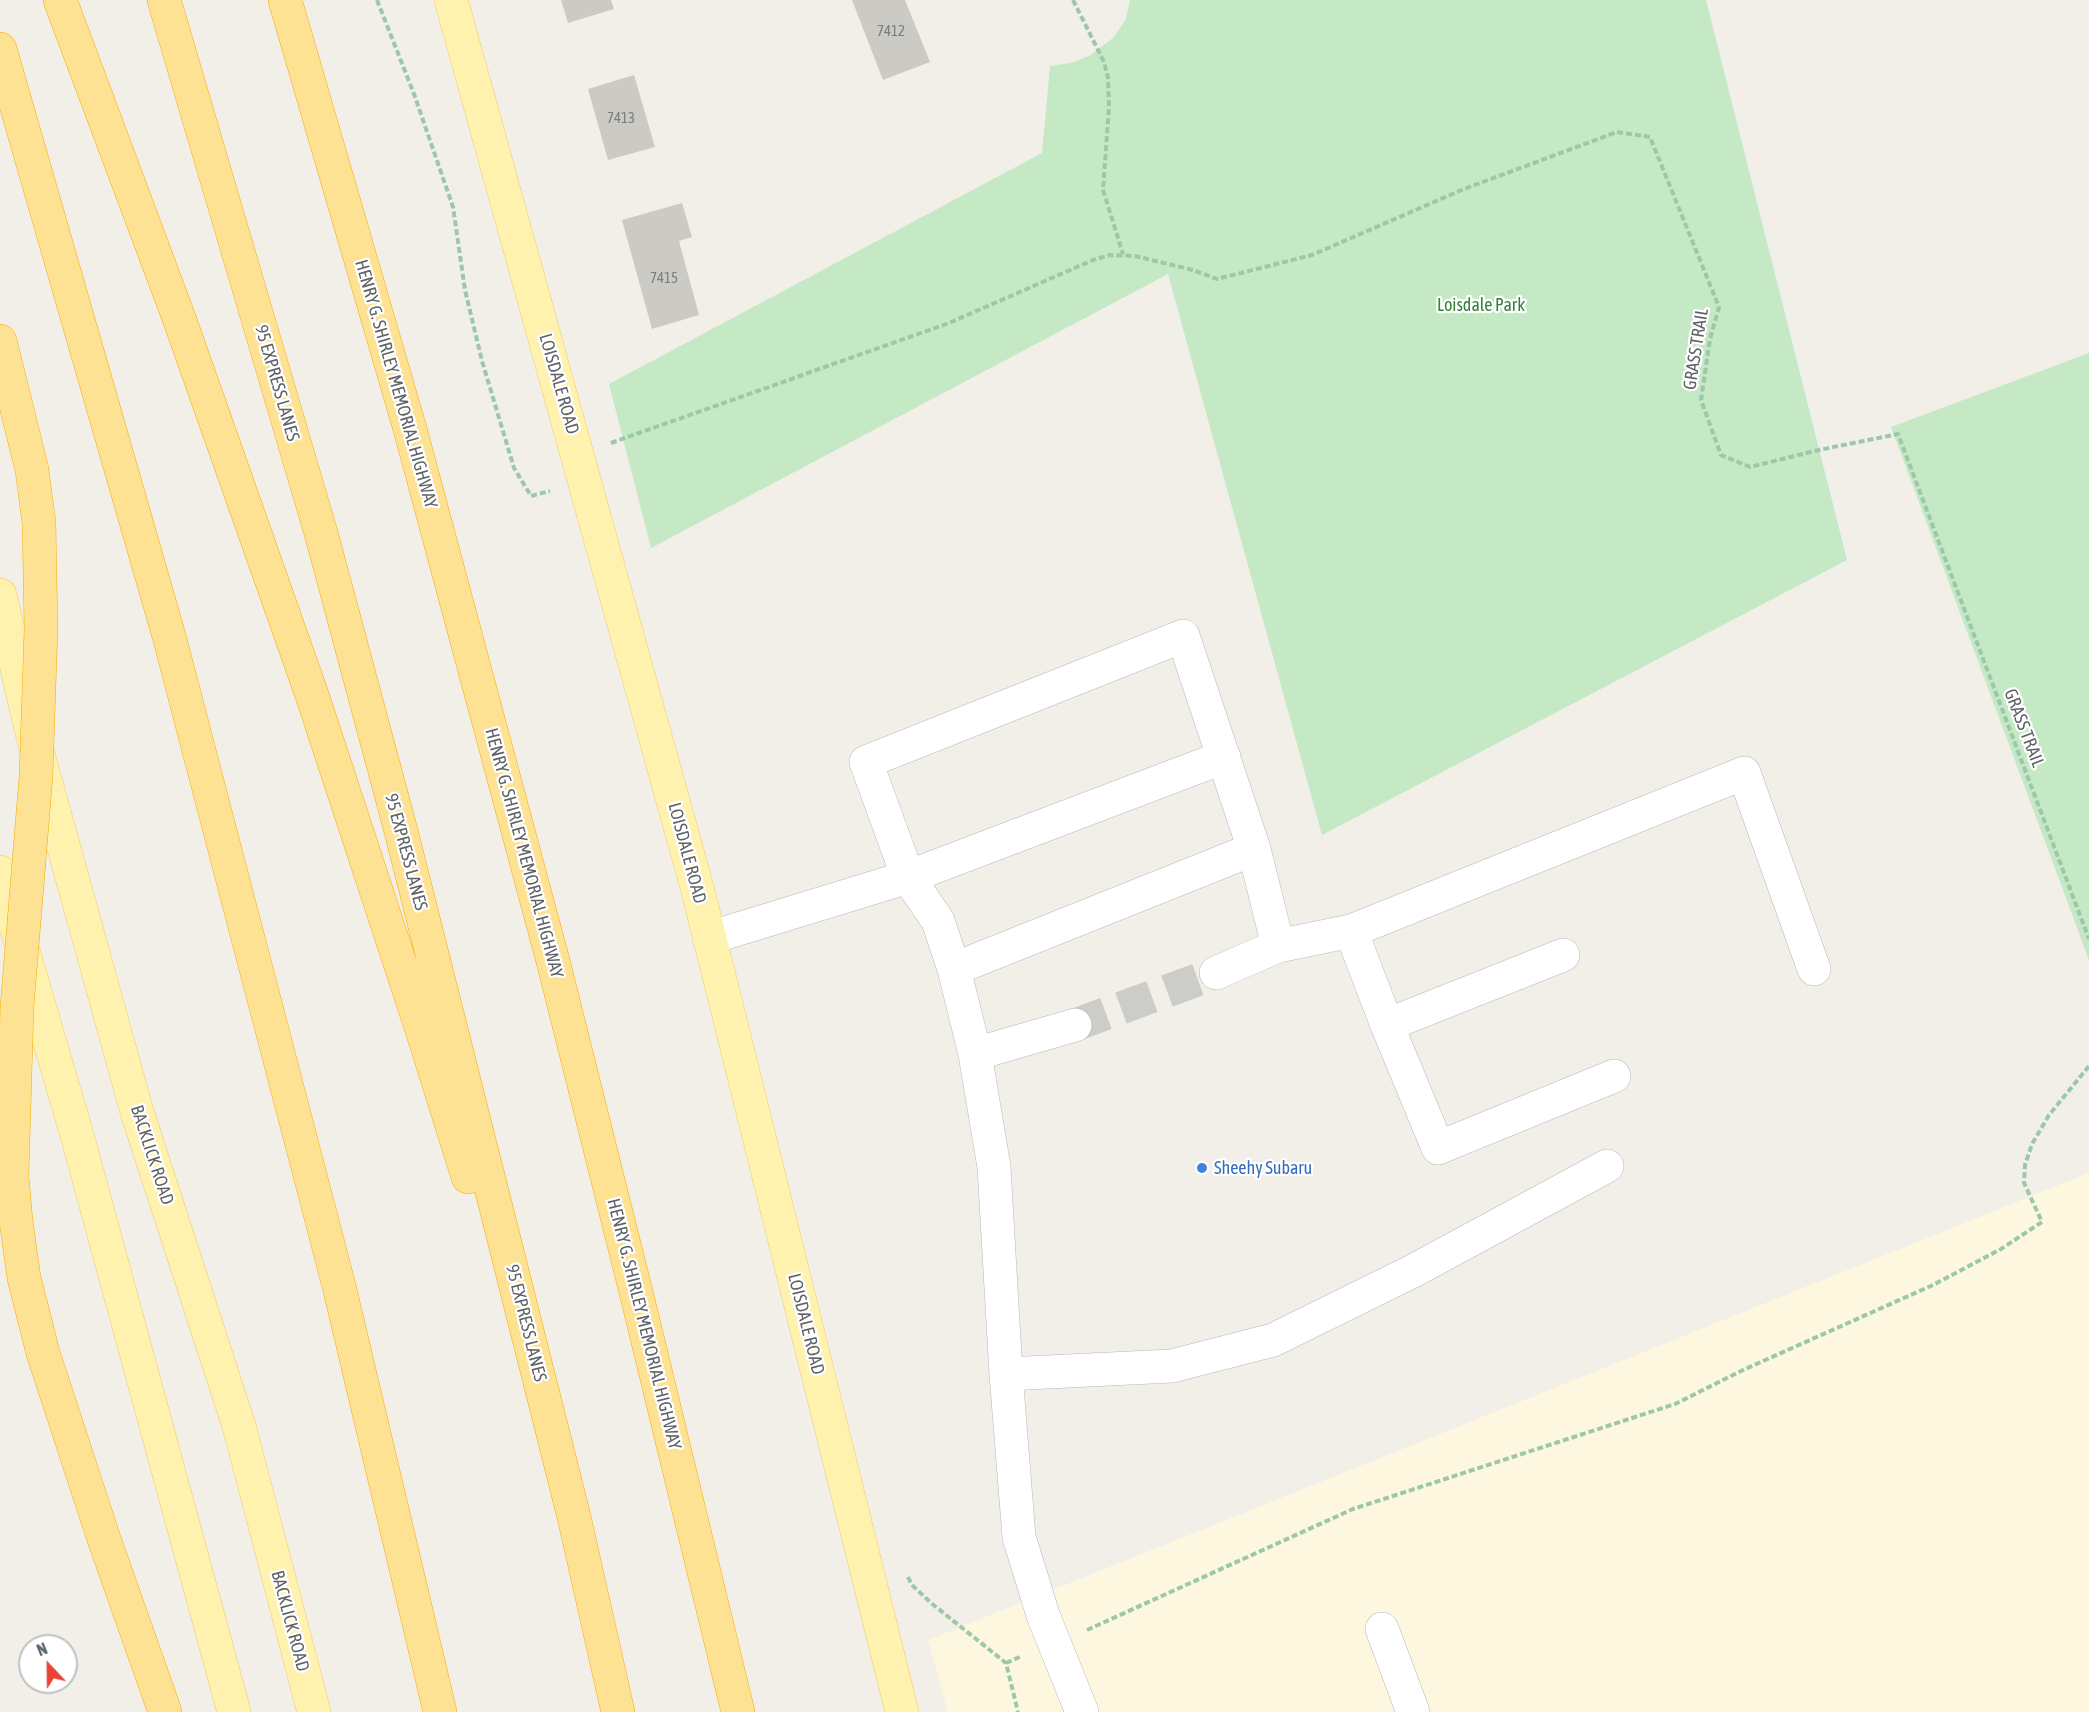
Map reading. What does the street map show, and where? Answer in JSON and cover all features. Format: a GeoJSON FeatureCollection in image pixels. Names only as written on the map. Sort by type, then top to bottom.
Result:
{"type":"FeatureCollection","features":[{"type":"Feature","properties":{"kind":"highway"},"geometry":{"type":"LineString","coordinates":[[60,0],[179,318],[312,695],[421,1027],[574,1517]]}},
{"type":"Feature","properties":{"kind":"highway","name":"95 EXPRESS LANES"},"geometry":{"type":"LineString","coordinates":[[164,0],[333,579],[401,831],[574,1517],[618,1712]]}},
{"type":"Feature","properties":{"kind":"highway","name":"HENRY G. SHIRLEY MEMORIAL HIGHWAY"},"geometry":{"type":"LineString","coordinates":[[285,0],[410,429],[553,962],[640,1307],[738,1712]]}},
{"type":"Feature","properties":{"kind":"highway"},"geometry":{"type":"LineString","coordinates":[[0,49],[169,636],[336,1275],[440,1712]]}},
{"type":"Feature","properties":{"kind":"highway"},"geometry":{"type":"LineString","coordinates":[[0,341],[32,470],[39,523],[41,628],[36,776],[17,1007],[12,1176],[15,1221],[24,1278],[43,1353],[104,1539],[165,1712]]}},
{"type":"Feature","properties":{"kind":"main road","name":"LOISDALE ROAD"},"geometry":{"type":"LineString","coordinates":[[451,0],[578,454],[709,938],[902,1712]]}},
{"type":"Feature","properties":{"kind":"main road","name":"BACKLICK ROAD"},"geometry":{"type":"LineString","coordinates":[[0,595],[5,649],[31,729],[137,1112],[239,1426],[314,1712]]}},
{"type":"Feature","properties":{"kind":"main road"},"geometry":{"type":"LineString","coordinates":[[0,872],[77,1134],[234,1712]]}},
{"type":"Feature","properties":{"kind":"lane"},"geometry":{"type":"LineString","coordinates":[[1082,1712],[1037,1596],[1020,1537],[1006,1374],[994,1167],[975,1054],[954,969],[938,921],[908,877],[866,762],[1183,636],[1254,849],[1278,946]]}},
{"type":"Feature","properties":{"kind":"lane"},"geometry":{"type":"LineString","coordinates":[[709,938],[908,877],[1224,757]]}},
{"type":"Feature","properties":{"kind":"lane"},"geometry":{"type":"LineString","coordinates":[[1216,974],[1278,946],[1351,931],[1744,773],[1814,969]]}},
{"type":"Feature","properties":{"kind":"lane"},"geometry":{"type":"LineString","coordinates":[[954,969],[1254,849]]}},
{"type":"Feature","properties":{"kind":"lane"},"geometry":{"type":"LineString","coordinates":[[1351,931],[1438,1148],[1614,1076]]}},
{"type":"Feature","properties":{"kind":"lane"},"geometry":{"type":"LineString","coordinates":[[1387,1024],[1563,955]]}},
{"type":"Feature","properties":{"kind":"lane"},"geometry":{"type":"LineString","coordinates":[[975,1054],[1075,1024]]}},
{"type":"Feature","properties":{"kind":"lane"},"geometry":{"type":"LineString","coordinates":[[1006,1374],[1172,1366],[1273,1340],[1413,1270],[1607,1166]]}},
{"type":"Feature","properties":{"kind":"lane"},"geometry":{"type":"LineString","coordinates":[[1382,1629],[1413,1712]]}},
{"type":"Feature","properties":{"kind":"path"},"geometry":{"type":"LineString","coordinates":[[578,454],[638,435],[949,323],[1093,260],[1122,254],[1103,190],[1109,107],[1108,78],[1104,62],[1073,0]]}},
{"type":"Feature","properties":{"kind":"path","name":"GRASS TRAIL"},"geometry":{"type":"LineString","coordinates":[[1122,254],[1193,270],[1217,279],[1312,255],[1464,189],[1617,132],[1650,137],[1719,307],[1710,339],[1701,400],[1721,455],[1750,467],[1898,434],[2089,939]]}},
{"type":"Feature","properties":{"kind":"path"},"geometry":{"type":"LineString","coordinates":[[1006,1663],[1094,1628],[1353,1509],[1675,1404],[1743,1370],[1933,1285],[2001,1249],[2042,1222],[2024,1183],[2025,1165],[2032,1144],[2049,1115],[2089,1066]]}},
{"type":"Feature","properties":{"kind":"shaded area"},"geometry":{"type":"Polygon","coordinates":[[[2089,1173],[2089,1712],[948,1712],[928,1640],[2089,1173]]]}},
{"type":"Feature","properties":{"kind":"green space","name":"Loisdale Park"},"geometry":{"type":"Polygon","coordinates":[[[1130,0],[1706,0],[1847,560],[1322,835],[1168,274],[651,548],[609,384],[1042,153],[1050,66],[1071,63],[1091,55],[1114,37],[1126,19],[1130,0]]]}},
{"type":"Feature","properties":{"kind":"green space"},"geometry":{"type":"Polygon","coordinates":[[[2089,353],[2089,960],[1891,427],[2089,353]]]}},
{"type":"Feature","properties":{"kind":"building"},"geometry":{"type":"Polygon","coordinates":[[[561,0],[611,0],[614,9],[568,23],[561,0]]]}},
{"type":"Feature","properties":{"kind":"building"},"geometry":{"type":"Polygon","coordinates":[[[852,0],[905,0],[930,62],[883,80],[852,0]]]}},
{"type":"Feature","properties":{"kind":"building"},"geometry":{"type":"Polygon","coordinates":[[[634,75],[655,147],[608,160],[588,89],[634,75]]]}},
{"type":"Feature","properties":{"kind":"building"},"geometry":{"type":"Polygon","coordinates":[[[682,203],[692,237],[679,241],[699,315],[652,329],[622,220],[682,203]]]}},
{"type":"Feature","properties":{"kind":"tunnel"},"geometry":{"type":"LineString","coordinates":[[1075,1025],[1216,973]]}},
{"type":"Feature","properties":{"kind":"place","name":"Sheehy Subaru"},"geometry":{"type":"Point","coordinates":[1202,1168]}}]}
